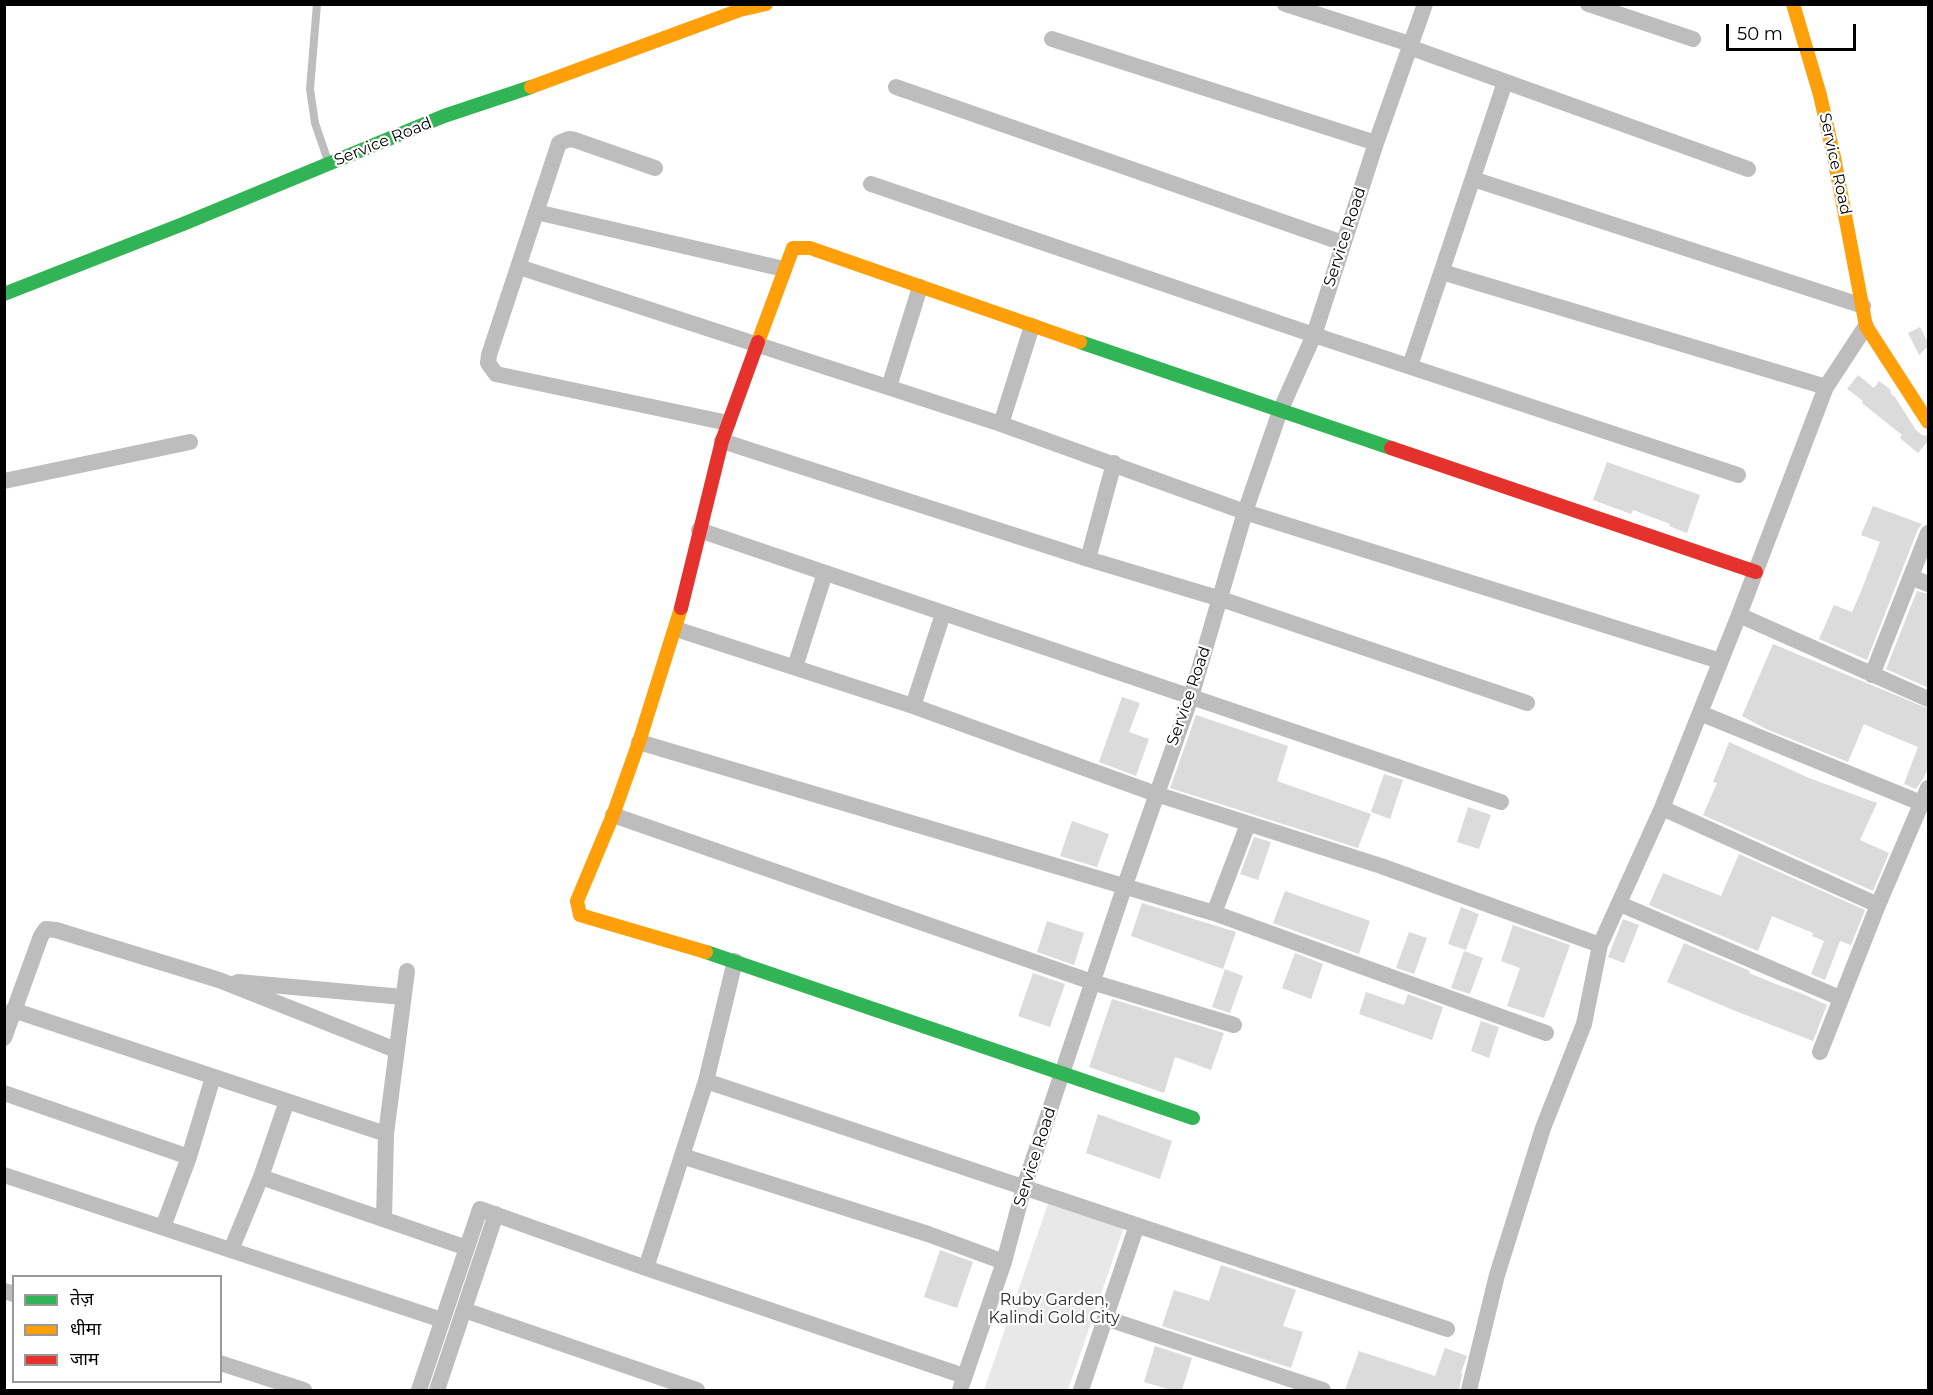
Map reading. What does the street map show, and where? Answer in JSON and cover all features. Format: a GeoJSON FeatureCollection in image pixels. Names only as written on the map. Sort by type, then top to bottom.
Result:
{"type":"FeatureCollection","features":[{"type":"Feature","properties":{"kind":"street","name":"Service Road"},"geometry":{"type":"LineString","coordinates":[[4,294],[444,116],[575,72],[740,10],[766,4]]}},
{"type":"Feature","properties":{"kind":"street"},"geometry":{"type":"LineString","coordinates":[[1285,4],[1410,46],[1748,169]]}},
{"type":"Feature","properties":{"kind":"street","name":"Service Road"},"geometry":{"type":"LineString","coordinates":[[962,1383],[1004,1262],[1024,1187],[1092,982],[1191,697],[1245,512],[1281,411],[1314,334],[1376,143],[1425,4]]}},
{"type":"Feature","properties":{"kind":"street"},"geometry":{"type":"LineString","coordinates":[[1588,4],[1693,39]]}},
{"type":"Feature","properties":{"kind":"street","name":"Service Road"},"geometry":{"type":"LineString","coordinates":[[1793,4],[1822,106],[1866,326]]}},
{"type":"Feature","properties":{"kind":"street"},"geometry":{"type":"LineString","coordinates":[[1052,39],[1376,143]]}},
{"type":"Feature","properties":{"kind":"street"},"geometry":{"type":"LineString","coordinates":[[1410,366],[1505,82]]}},
{"type":"Feature","properties":{"kind":"street"},"geometry":{"type":"LineString","coordinates":[[896,87],[1343,243]]}},
{"type":"Feature","properties":{"kind":"street"},"geometry":{"type":"LineString","coordinates":[[655,168],[575,140],[562,141],[557,149],[488,363],[496,374],[728,423]]}},
{"type":"Feature","properties":{"kind":"street"},"geometry":{"type":"LineString","coordinates":[[1473,178],[1863,306]]}},
{"type":"Feature","properties":{"kind":"street"},"geometry":{"type":"LineString","coordinates":[[871,184],[1738,475]]}},
{"type":"Feature","properties":{"kind":"street"},"geometry":{"type":"LineString","coordinates":[[536,212],[784,269]]}},
{"type":"Feature","properties":{"kind":"street"},"geometry":{"type":"LineString","coordinates":[[1192,1118],[735,961],[580,915],[577,901],[613,815],[676,629],[722,441],[793,248],[810,248],[1032,326],[1756,572]]}},
{"type":"Feature","properties":{"kind":"street"},"geometry":{"type":"LineString","coordinates":[[519,267],[1001,424],[1245,512],[1720,661]]}},
{"type":"Feature","properties":{"kind":"street"},"geometry":{"type":"LineString","coordinates":[[1442,272],[1826,387]]}},
{"type":"Feature","properties":{"kind":"street"},"geometry":{"type":"LineString","coordinates":[[889,387],[920,287]]}},
{"type":"Feature","properties":{"kind":"street"},"geometry":{"type":"LineString","coordinates":[[1001,424],[1032,326]]}},
{"type":"Feature","properties":{"kind":"street"},"geometry":{"type":"LineString","coordinates":[[1469,1390],[1497,1275],[1544,1128],[1584,1024],[1600,945],[1662,808],[1756,572],[1826,387],[1866,326],[1929,422]]}},
{"type":"Feature","properties":{"kind":"street"},"geometry":{"type":"LineString","coordinates":[[722,441],[1088,559],[1221,599],[1527,704]]}},
{"type":"Feature","properties":{"kind":"street"},"geometry":{"type":"LineString","coordinates":[[4,481],[190,442]]}},
{"type":"Feature","properties":{"kind":"street"},"geometry":{"type":"LineString","coordinates":[[1088,559],[1114,463]]}},
{"type":"Feature","properties":{"kind":"street"},"geometry":{"type":"LineString","coordinates":[[699,530],[1500,802]]}},
{"type":"Feature","properties":{"kind":"street"},"geometry":{"type":"LineString","coordinates":[[1872,675],[1929,533]]}},
{"type":"Feature","properties":{"kind":"street"},"geometry":{"type":"LineString","coordinates":[[795,668],[825,573]]}},
{"type":"Feature","properties":{"kind":"street"},"geometry":{"type":"LineString","coordinates":[[1911,577],[1929,584]]}},
{"type":"Feature","properties":{"kind":"street"},"geometry":{"type":"LineString","coordinates":[[914,706],[943,614]]}},
{"type":"Feature","properties":{"kind":"street"},"geometry":{"type":"LineString","coordinates":[[1739,615],[1929,699]]}},
{"type":"Feature","properties":{"kind":"street"},"geometry":{"type":"LineString","coordinates":[[676,629],[914,706],[1156,794],[1381,866],[1600,945]]}},
{"type":"Feature","properties":{"kind":"street"},"geometry":{"type":"LineString","coordinates":[[1700,713],[1925,795],[1840,998],[1820,1052]]}},
{"type":"Feature","properties":{"kind":"street"},"geometry":{"type":"LineString","coordinates":[[639,742],[1214,913],[1546,1033]]}},
{"type":"Feature","properties":{"kind":"street"},"geometry":{"type":"LineString","coordinates":[[1662,808],[1878,905]]}},
{"type":"Feature","properties":{"kind":"street"},"geometry":{"type":"LineString","coordinates":[[613,815],[1092,982],[1234,1025]]}},
{"type":"Feature","properties":{"kind":"street"},"geometry":{"type":"LineString","coordinates":[[1214,913],[1248,824]]}},
{"type":"Feature","properties":{"kind":"street"},"geometry":{"type":"LineString","coordinates":[[1620,904],[1840,998]]}},
{"type":"Feature","properties":{"kind":"street"},"geometry":{"type":"LineString","coordinates":[[4,1038],[41,936],[46,929],[56,930],[219,981],[396,1050]]}},
{"type":"Feature","properties":{"kind":"street"},"geometry":{"type":"LineString","coordinates":[[646,1268],[706,1081],[735,961]]}},
{"type":"Feature","properties":{"kind":"street"},"geometry":{"type":"LineString","coordinates":[[384,1219],[386,1134],[407,971]]}},
{"type":"Feature","properties":{"kind":"street"},"geometry":{"type":"LineString","coordinates":[[219,981],[403,997]]}},
{"type":"Feature","properties":{"kind":"street"},"geometry":{"type":"LineString","coordinates":[[13,1010],[386,1134]]}},
{"type":"Feature","properties":{"kind":"street"},"geometry":{"type":"LineString","coordinates":[[163,1227],[189,1157],[213,1077]]}},
{"type":"Feature","properties":{"kind":"street"},"geometry":{"type":"LineString","coordinates":[[706,1081],[1447,1329]]}},
{"type":"Feature","properties":{"kind":"street"},"geometry":{"type":"LineString","coordinates":[[4,1093],[189,1157]]}},
{"type":"Feature","properties":{"kind":"street"},"geometry":{"type":"LineString","coordinates":[[231,1250],[261,1177],[287,1101]]}},
{"type":"Feature","properties":{"kind":"street"},"geometry":{"type":"LineString","coordinates":[[682,1156],[928,1234],[1004,1262]]}},
{"type":"Feature","properties":{"kind":"street"},"geometry":{"type":"LineString","coordinates":[[4,1175],[442,1320]]}},
{"type":"Feature","properties":{"kind":"street"},"geometry":{"type":"LineString","coordinates":[[261,1177],[467,1248]]}},
{"type":"Feature","properties":{"kind":"street"},"geometry":{"type":"LineString","coordinates":[[419,1390],[480,1209],[962,1383]]}},
{"type":"Feature","properties":{"kind":"street"},"geometry":{"type":"LineString","coordinates":[[437,1390],[496,1215]]}},
{"type":"Feature","properties":{"kind":"street"},"geometry":{"type":"LineString","coordinates":[[1080,1390],[1137,1225]]}},
{"type":"Feature","properties":{"kind":"street"},"geometry":{"type":"LineString","coordinates":[[464,1310],[697,1390]]}},
{"type":"Feature","properties":{"kind":"street"},"geometry":{"type":"LineString","coordinates":[[1106,1318],[1323,1390]]}},
{"type":"Feature","properties":{"kind":"street"},"geometry":{"type":"LineString","coordinates":[[222,1364],[304,1390]]}},
{"type":"Feature","properties":{"kind":"lane"},"geometry":{"type":"LineString","coordinates":[[317,4],[310,89],[315,123],[329,164]]}},
{"type":"Feature","properties":{"kind":"green space","name":"Ruby Garden, Kalindi Gold City"},"geometry":{"type":"Polygon","coordinates":[[[1049,1201],[1124,1227],[1068,1390],[984,1390],[1049,1201]]]}},
{"type":"Feature","properties":{"kind":"building"},"geometry":{"type":"Polygon","coordinates":[[[1920,327],[1929,345],[1919,355],[1908,333],[1920,327]]]}},
{"type":"Feature","properties":{"kind":"building"},"geometry":{"type":"Polygon","coordinates":[[[1858,375],[1874,388],[1879,381],[1890,389],[1891,394],[1916,430],[1922,435],[1929,436],[1929,440],[1918,453],[1900,438],[1902,435],[1847,389],[1858,375]]]}},
{"type":"Feature","properties":{"kind":"building"},"geometry":{"type":"Polygon","coordinates":[[[1607,462],[1700,495],[1687,533],[1633,510],[1631,514],[1593,500],[1607,462]]]}},
{"type":"Feature","properties":{"kind":"building"},"geometry":{"type":"Polygon","coordinates":[[[1873,506],[1922,524],[1918,529],[1867,660],[1819,639],[1834,605],[1852,612],[1860,594],[1880,542],[1861,535],[1873,506]]]}},
{"type":"Feature","properties":{"kind":"building"},"geometry":{"type":"Polygon","coordinates":[[[1917,591],[1929,594],[1929,688],[1886,669],[1917,591]]]}},
{"type":"Feature","properties":{"kind":"building"},"geometry":{"type":"Polygon","coordinates":[[[1773,644],[1929,709],[1929,766],[1916,789],[1904,784],[1918,747],[1864,724],[1848,762],[1766,729],[1742,716],[1773,644]]]}},
{"type":"Feature","properties":{"kind":"building"},"geometry":{"type":"Polygon","coordinates":[[[1122,697],[1140,703],[1129,732],[1149,739],[1136,776],[1099,762],[1122,697]]]}},
{"type":"Feature","properties":{"kind":"building"},"geometry":{"type":"Polygon","coordinates":[[[1196,715],[1288,746],[1277,781],[1371,814],[1358,848],[1170,788],[1196,715]]]}},
{"type":"Feature","properties":{"kind":"building"},"geometry":{"type":"Polygon","coordinates":[[[1729,742],[1809,778],[1877,803],[1860,840],[1889,853],[1873,891],[1703,815],[1717,783],[1713,782],[1729,742]]]}},
{"type":"Feature","properties":{"kind":"building"},"geometry":{"type":"Polygon","coordinates":[[[1384,774],[1403,780],[1390,819],[1371,812],[1384,774]]]}},
{"type":"Feature","properties":{"kind":"building"},"geometry":{"type":"Polygon","coordinates":[[[1468,807],[1491,815],[1479,849],[1457,842],[1468,807]]]}},
{"type":"Feature","properties":{"kind":"building"},"geometry":{"type":"Polygon","coordinates":[[[1072,821],[1109,834],[1097,867],[1060,856],[1072,821]]]}},
{"type":"Feature","properties":{"kind":"building"},"geometry":{"type":"Polygon","coordinates":[[[1254,837],[1271,842],[1258,880],[1240,874],[1254,837]]]}},
{"type":"Feature","properties":{"kind":"building"},"geometry":{"type":"Polygon","coordinates":[[[1739,854],[1865,910],[1851,945],[1840,941],[1825,980],[1811,974],[1824,941],[1812,936],[1813,933],[1772,916],[1758,951],[1649,905],[1663,873],[1721,896],[1739,854]]]}},
{"type":"Feature","properties":{"kind":"building"},"geometry":{"type":"Polygon","coordinates":[[[1285,891],[1370,921],[1359,954],[1273,923],[1285,891]]]}},
{"type":"Feature","properties":{"kind":"building"},"geometry":{"type":"Polygon","coordinates":[[[1142,903],[1236,932],[1223,969],[1131,936],[1142,903]]]}},
{"type":"Feature","properties":{"kind":"building"},"geometry":{"type":"Polygon","coordinates":[[[1461,907],[1479,914],[1466,950],[1448,944],[1461,907]]]}},
{"type":"Feature","properties":{"kind":"building"},"geometry":{"type":"Polygon","coordinates":[[[1623,919],[1639,925],[1624,963],[1608,957],[1623,919]]]}},
{"type":"Feature","properties":{"kind":"building"},"geometry":{"type":"Polygon","coordinates":[[[1047,921],[1084,933],[1074,965],[1037,952],[1047,921]]]}},
{"type":"Feature","properties":{"kind":"building"},"geometry":{"type":"Polygon","coordinates":[[[1513,925],[1570,945],[1544,1018],[1507,1006],[1520,968],[1501,961],[1513,925]]]}},
{"type":"Feature","properties":{"kind":"building"},"geometry":{"type":"Polygon","coordinates":[[[1409,932],[1427,938],[1414,974],[1396,968],[1409,932]]]}},
{"type":"Feature","properties":{"kind":"building"},"geometry":{"type":"Polygon","coordinates":[[[1684,943],[1827,1005],[1813,1041],[1667,982],[1684,943]]]}},
{"type":"Feature","properties":{"kind":"building"},"geometry":{"type":"Polygon","coordinates":[[[1464,951],[1483,958],[1470,994],[1451,988],[1464,951]]]}},
{"type":"Feature","properties":{"kind":"building"},"geometry":{"type":"Polygon","coordinates":[[[1295,953],[1323,964],[1311,999],[1282,988],[1295,953]]]}},
{"type":"Feature","properties":{"kind":"building"},"geometry":{"type":"Polygon","coordinates":[[[1225,969],[1243,976],[1230,1013],[1212,1007],[1225,969]]]}},
{"type":"Feature","properties":{"kind":"building"},"geometry":{"type":"Polygon","coordinates":[[[1033,973],[1065,984],[1050,1027],[1018,1016],[1033,973]]]}},
{"type":"Feature","properties":{"kind":"building"},"geometry":{"type":"Polygon","coordinates":[[[1366,992],[1404,1005],[1408,994],[1443,1007],[1432,1040],[1359,1014],[1366,992]]]}},
{"type":"Feature","properties":{"kind":"building"},"geometry":{"type":"Polygon","coordinates":[[[1112,999],[1224,1033],[1211,1070],[1175,1057],[1164,1093],[1089,1067],[1112,999]]]}},
{"type":"Feature","properties":{"kind":"building"},"geometry":{"type":"Polygon","coordinates":[[[1481,1021],[1499,1027],[1489,1058],[1471,1051],[1481,1021]]]}},
{"type":"Feature","properties":{"kind":"building"},"geometry":{"type":"Polygon","coordinates":[[[1098,1114],[1172,1141],[1160,1179],[1086,1153],[1098,1114]]]}},
{"type":"Feature","properties":{"kind":"building"},"geometry":{"type":"Polygon","coordinates":[[[940,1250],[973,1262],[957,1308],[924,1297],[940,1250]]]}},
{"type":"Feature","properties":{"kind":"building"},"geometry":{"type":"Polygon","coordinates":[[[1221,1265],[1296,1290],[1283,1326],[1303,1332],[1291,1368],[1162,1326],[1174,1290],[1209,1301],[1221,1265]]]}},
{"type":"Feature","properties":{"kind":"building"},"geometry":{"type":"Polygon","coordinates":[[[1155,1346],[1192,1358],[1182,1390],[1171,1390],[1144,1382],[1155,1346]]]}},
{"type":"Feature","properties":{"kind":"building"},"geometry":{"type":"Polygon","coordinates":[[[1445,1348],[1467,1356],[1461,1373],[1459,1390],[1345,1390],[1359,1351],[1435,1376],[1445,1348]]]}},
{"type":"Feature","properties":{"kind":"traffic: fast"},"geometry":{"type":"LineString","coordinates":[[4,294],[183,224],[444,116],[531,87]]}},
{"type":"Feature","properties":{"kind":"traffic: fast"},"geometry":{"type":"LineString","coordinates":[[1080,342],[1391,448]]}},
{"type":"Feature","properties":{"kind":"traffic: fast"},"geometry":{"type":"LineString","coordinates":[[706,952],[1193,1118]]}},
{"type":"Feature","properties":{"kind":"traffic: slow"},"geometry":{"type":"LineString","coordinates":[[531,87],[740,10],[766,4]]}},
{"type":"Feature","properties":{"kind":"traffic: slow"},"geometry":{"type":"LineString","coordinates":[[1793,4],[1820,95],[1866,326],[1928,422]]}},
{"type":"Feature","properties":{"kind":"traffic: slow"},"geometry":{"type":"LineString","coordinates":[[758,342],[793,248],[810,248],[1080,342]]}},
{"type":"Feature","properties":{"kind":"traffic: slow"},"geometry":{"type":"LineString","coordinates":[[681,608],[639,742],[613,815],[577,901],[580,915],[706,952]]}},
{"type":"Feature","properties":{"kind":"traffic: jam"},"geometry":{"type":"LineString","coordinates":[[681,608],[722,441],[758,342]]}},
{"type":"Feature","properties":{"kind":"traffic: jam"},"geometry":{"type":"LineString","coordinates":[[1391,448],[1756,572]]}}]}
